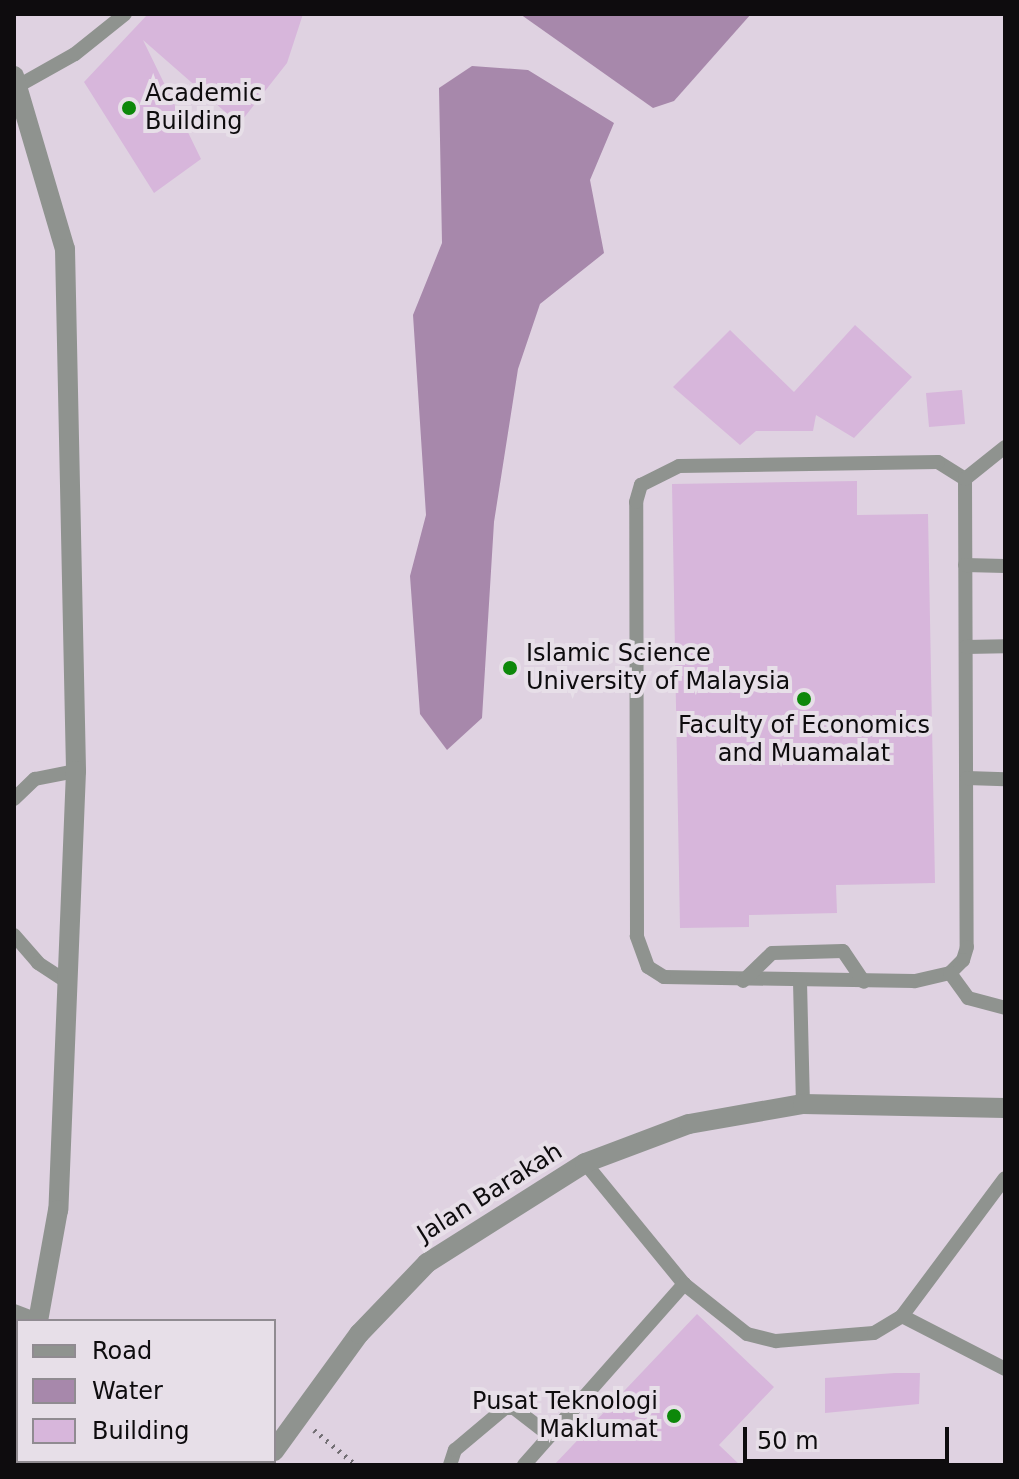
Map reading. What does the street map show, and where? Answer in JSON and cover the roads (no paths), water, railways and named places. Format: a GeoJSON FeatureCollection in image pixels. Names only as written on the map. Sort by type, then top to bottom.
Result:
{"type":"FeatureCollection","features":[{"type":"Feature","properties":{"kind":"street"},"geometry":{"type":"LineString","coordinates":[[16,81],[65,249],[76,771],[58,1210],[38,1319]]}},
{"type":"Feature","properties":{"kind":"street","name":"Jalan Barakah"},"geometry":{"type":"LineString","coordinates":[[276,1448],[359,1334],[427,1263],[585,1163],[689,1124],[803,1104],[1005,1108]]}},
{"type":"Feature","properties":{"kind":"lane"},"geometry":{"type":"LineString","coordinates":[[16,81],[75,54],[125,14]]}},
{"type":"Feature","properties":{"kind":"lane"},"geometry":{"type":"LineString","coordinates":[[965,479],[1005,447]]}},
{"type":"Feature","properties":{"kind":"lane"},"geometry":{"type":"LineString","coordinates":[[938,462],[965,479],[967,947],[950,973],[932,980],[800,982],[664,977],[640,950],[636,502],[641,485],[665,469],[725,465],[938,462]]}},
{"type":"Feature","properties":{"kind":"lane"},"geometry":{"type":"LineString","coordinates":[[965,565],[1005,566]]}},
{"type":"Feature","properties":{"kind":"lane"},"geometry":{"type":"LineString","coordinates":[[966,647],[1005,646]]}},
{"type":"Feature","properties":{"kind":"lane"},"geometry":{"type":"LineString","coordinates":[[16,789],[76,771]]}},
{"type":"Feature","properties":{"kind":"lane"},"geometry":{"type":"LineString","coordinates":[[967,778],[1005,779]]}},
{"type":"Feature","properties":{"kind":"lane"},"geometry":{"type":"LineString","coordinates":[[14,935],[18,954],[67,982]]}},
{"type":"Feature","properties":{"kind":"lane"},"geometry":{"type":"LineString","coordinates":[[743,981],[772,953],[843,951],[864,982]]}},
{"type":"Feature","properties":{"kind":"lane"},"geometry":{"type":"LineString","coordinates":[[950,973],[968,998],[1005,1008]]}},
{"type":"Feature","properties":{"kind":"lane"},"geometry":{"type":"LineString","coordinates":[[800,982],[803,1104]]}},
{"type":"Feature","properties":{"kind":"lane"},"geometry":{"type":"LineString","coordinates":[[585,1163],[684,1284],[732,1325],[776,1341],[874,1333],[902,1316],[1005,1178]]}},
{"type":"Feature","properties":{"kind":"lane"},"geometry":{"type":"LineString","coordinates":[[524,1465],[684,1284]]}},
{"type":"Feature","properties":{"kind":"lane"},"geometry":{"type":"LineString","coordinates":[[14,1311],[35,1319]]}},
{"type":"Feature","properties":{"kind":"lane"},"geometry":{"type":"LineString","coordinates":[[902,1316],[1005,1369]]}},
{"type":"Feature","properties":{"kind":"lane"},"geometry":{"type":"LineString","coordinates":[[450,1465],[455,1450],[505,1408],[514,1408],[549,1435]]}},
{"type":"Feature","properties":{"kind":"water"},"geometry":{"type":"Polygon","coordinates":[[[520,14],[751,14],[674,101],[653,108],[520,14]]]}},
{"type":"Feature","properties":{"kind":"water"},"geometry":{"type":"Polygon","coordinates":[[[472,66],[528,70],[614,123],[590,180],[604,253],[540,304],[518,369],[494,522],[482,718],[447,750],[420,714],[410,576],[426,515],[413,315],[442,243],[439,88],[472,66]]]}},
{"type":"Feature","properties":{"kind":"place","name":"Academic Building"},"geometry":{"type":"Point","coordinates":[129,108]}},
{"type":"Feature","properties":{"kind":"place","name":"Islamic Science University of Malaysia"},"geometry":{"type":"Point","coordinates":[510,668]}},
{"type":"Feature","properties":{"kind":"place","name":"Faculty of Economics and Muamalat"},"geometry":{"type":"Point","coordinates":[804,699]}},
{"type":"Feature","properties":{"kind":"place","name":"Pusat Teknologi Maklumat"},"geometry":{"type":"Point","coordinates":[674,1416]}}]}
